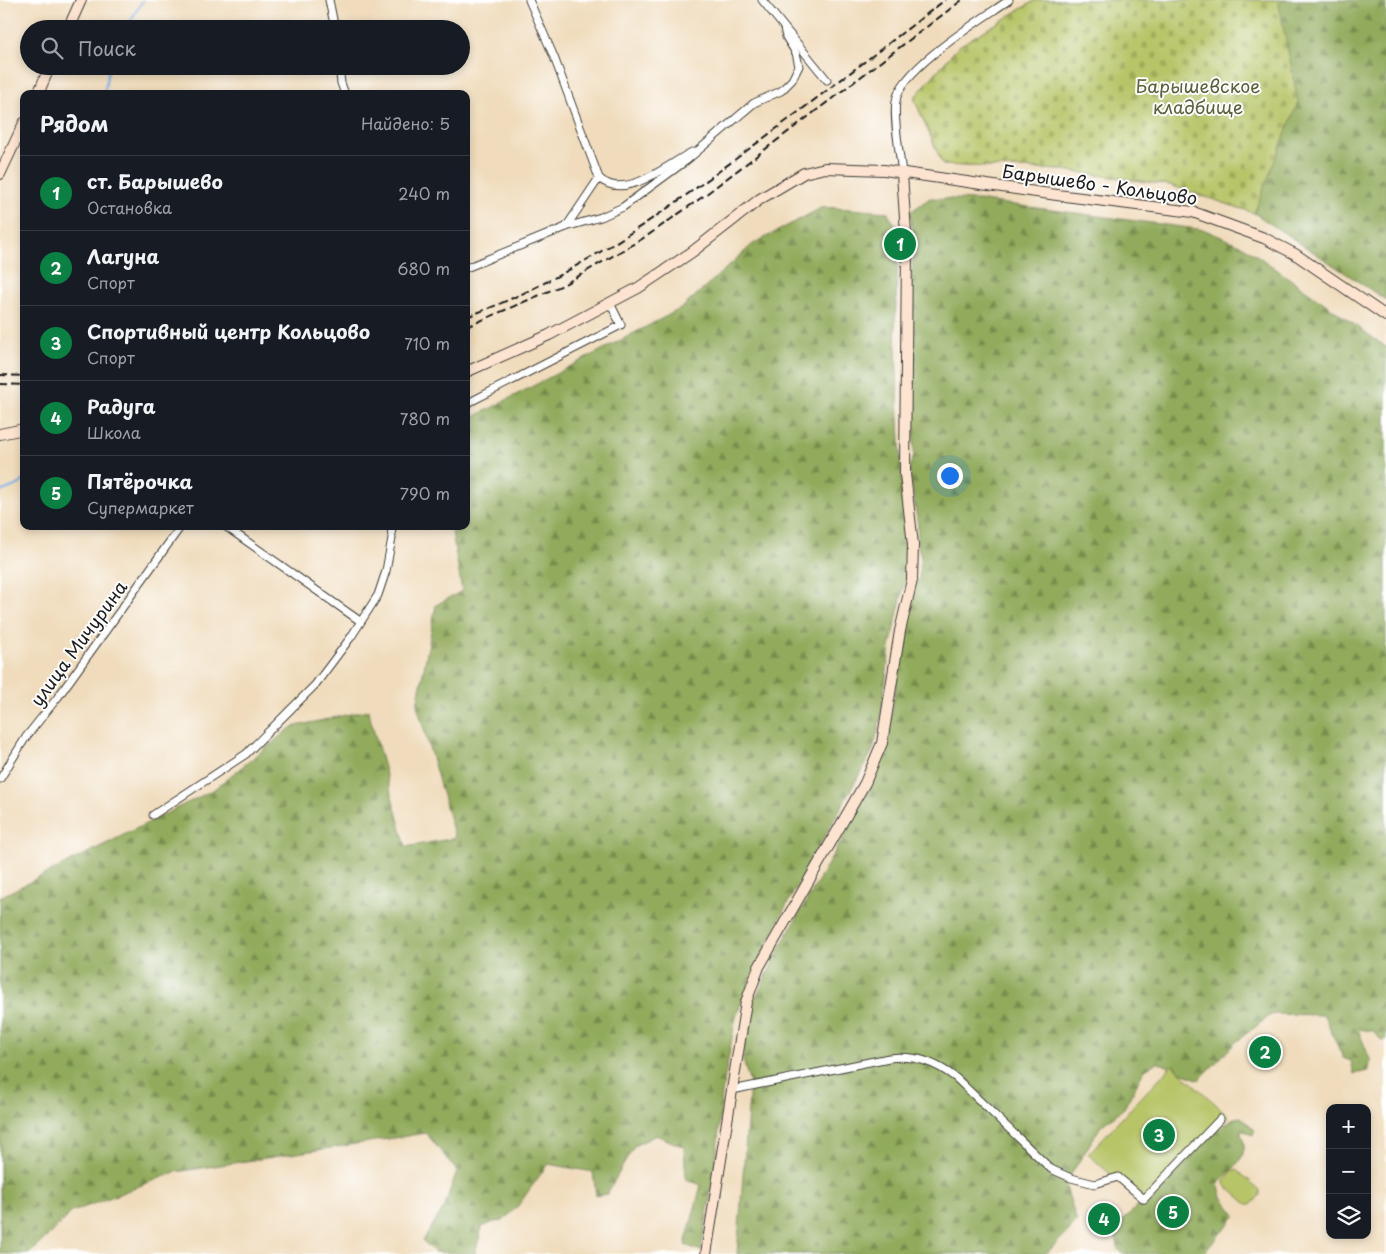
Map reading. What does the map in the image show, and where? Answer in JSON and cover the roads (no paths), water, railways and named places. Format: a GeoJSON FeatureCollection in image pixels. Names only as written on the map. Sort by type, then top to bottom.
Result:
{"type":"FeatureCollection","features":[{"type":"Feature","properties":{"kind":"main road"},"geometry":{"type":"LineString","coordinates":[[72,20],[82,0]]}},
{"type":"Feature","properties":{"kind":"main road"},"geometry":{"type":"LineString","coordinates":[[40,90],[46,75]]}},
{"type":"Feature","properties":{"kind":"main road"},"geometry":{"type":"LineString","coordinates":[[0,174],[20,132]]}},
{"type":"Feature","properties":{"kind":"main road","name":"Барышево - Кольцово"},"geometry":{"type":"LineString","coordinates":[[470,370],[541,339],[638,288],[692,252],[760,199],[804,173],[825,168],[844,167],[1192,212],[1264,238],[1295,254],[1386,316]]}},
{"type":"Feature","properties":{"kind":"main road"},"geometry":{"type":"LineString","coordinates":[[706,1254],[746,1002],[759,967],[865,783],[882,744],[900,632],[912,580],[914,545],[905,474],[906,247],[902,174]]}},
{"type":"Feature","properties":{"kind":"street"},"geometry":{"type":"LineString","coordinates":[[329,0],[332,20]]}},
{"type":"Feature","properties":{"kind":"street"},"geometry":{"type":"LineString","coordinates":[[529,0],[554,57],[599,178],[605,183],[613,184],[627,184],[646,180],[700,148]]}},
{"type":"Feature","properties":{"kind":"street"},"geometry":{"type":"LineString","coordinates":[[762,0],[827,80]]}},
{"type":"Feature","properties":{"kind":"street"},"geometry":{"type":"LineString","coordinates":[[902,174],[896,101],[900,86],[907,77],[932,56],[1009,0]]}},
{"type":"Feature","properties":{"kind":"street"},"geometry":{"type":"LineString","coordinates":[[470,268],[566,227],[602,217],[623,207],[687,160],[754,103],[781,91],[792,80],[799,60],[786,37],[784,28]]}},
{"type":"Feature","properties":{"kind":"street"},"geometry":{"type":"LineString","coordinates":[[340,75],[344,90]]}},
{"type":"Feature","properties":{"kind":"street"},"geometry":{"type":"LineString","coordinates":[[566,227],[599,178]]}},
{"type":"Feature","properties":{"kind":"street"},"geometry":{"type":"LineString","coordinates":[[470,402],[621,325],[610,303]]}},
{"type":"Feature","properties":{"kind":"street","name":"улица Мичурина"},"geometry":{"type":"LineString","coordinates":[[0,779],[26,737],[58,697],[179,530]]}},
{"type":"Feature","properties":{"kind":"street"},"geometry":{"type":"LineString","coordinates":[[231,530],[360,621]]}},
{"type":"Feature","properties":{"kind":"street"},"geometry":{"type":"LineString","coordinates":[[153,815],[246,754],[315,685],[378,595],[386,571],[392,538],[391,530]]}},
{"type":"Feature","properties":{"kind":"street"},"geometry":{"type":"LineString","coordinates":[[732,1090],[889,1058],[905,1056],[922,1059],[939,1065],[956,1078],[1050,1169],[1071,1178],[1095,1184],[1118,1177],[1144,1199],[1220,1119]]}},
{"type":"Feature","properties":{"kind":"waterway"},"geometry":{"type":"LineString","coordinates":[[131,20],[143,0]]}},
{"type":"Feature","properties":{"kind":"waterway"},"geometry":{"type":"LineString","coordinates":[[105,90],[107,75]]}},
{"type":"Feature","properties":{"kind":"waterway"},"geometry":{"type":"LineString","coordinates":[[0,492],[20,484]]}},
{"type":"Feature","properties":{"kind":"railway"},"geometry":{"type":"LineString","coordinates":[[470,315],[505,302],[578,265],[648,221],[774,131],[945,0]]}},
{"type":"Feature","properties":{"kind":"railway"},"geometry":{"type":"LineString","coordinates":[[470,325],[563,285],[647,236],[701,198],[962,0]]}},
{"type":"Feature","properties":{"kind":"railway"},"geometry":{"type":"LineString","coordinates":[[0,375],[20,376]]}},
{"type":"Feature","properties":{"kind":"railway"},"geometry":{"type":"LineString","coordinates":[[0,384],[20,385]]}},
{"type":"Feature","properties":{"kind":"place","name":"ст. Барышево"},"geometry":{"type":"Point","coordinates":[900,244]}},
{"type":"Feature","properties":{"kind":"place","name":"Лагуна"},"geometry":{"type":"Point","coordinates":[1265,1052]}},
{"type":"Feature","properties":{"kind":"place","name":"Спортивный центр Кольцово"},"geometry":{"type":"Point","coordinates":[1159,1135]}},
{"type":"Feature","properties":{"kind":"place","name":"Пятёрочка"},"geometry":{"type":"Point","coordinates":[1173,1212]}},
{"type":"Feature","properties":{"kind":"place","name":"Радуга"},"geometry":{"type":"Point","coordinates":[1104,1219]}},
{"type":"Feature","properties":{"kind":"park label","name":"Барышевское кладбище"},"geometry":{"type":"Point","coordinates":[1198,95]}}]}
